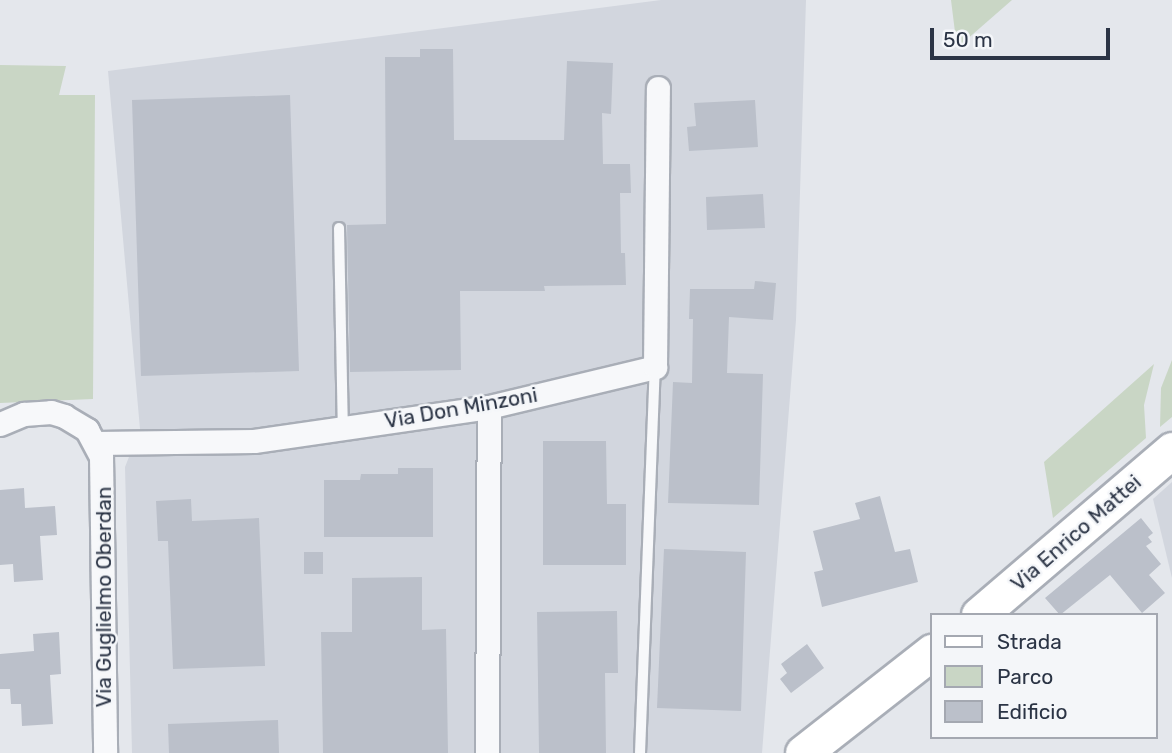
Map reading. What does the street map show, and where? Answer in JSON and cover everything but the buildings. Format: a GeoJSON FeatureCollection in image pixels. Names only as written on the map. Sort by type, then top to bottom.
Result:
{"type":"FeatureCollection","features":[{"type":"Feature","properties":{"kind":"main road","name":"Via Enrico Mattei"},"geometry":{"type":"LineString","coordinates":[[981,613],[1172,450]]}},
{"type":"Feature","properties":{"kind":"main road"},"geometry":{"type":"LineString","coordinates":[[803,753],[930,654]]}},
{"type":"Feature","properties":{"kind":"street"},"geometry":{"type":"LineString","coordinates":[[655,366],[658,88]]}},
{"type":"Feature","properties":{"kind":"street","name":"Via Don Minzoni"},"geometry":{"type":"LineString","coordinates":[[96,443],[254,441],[489,407],[655,366]]}},
{"type":"Feature","properties":{"kind":"street"},"geometry":{"type":"LineString","coordinates":[[487,753],[489,407]]}},
{"type":"Feature","properties":{"kind":"street"},"geometry":{"type":"LineString","coordinates":[[0,424],[24,414],[51,412],[74,420],[96,443]]}},
{"type":"Feature","properties":{"kind":"street","name":"Via Guglielmo Oberdan"},"geometry":{"type":"LineString","coordinates":[[96,443],[103,470],[105,753]]}},
{"type":"Feature","properties":{"kind":"lane"},"geometry":{"type":"LineString","coordinates":[[339,228],[342,428]]}},
{"type":"Feature","properties":{"kind":"lane"},"geometry":{"type":"LineString","coordinates":[[640,753],[655,366]]}},
{"type":"Feature","properties":{"kind":"shaded area"},"geometry":{"type":"Polygon","coordinates":[[[661,0],[806,0],[796,320],[762,753],[132,753],[125,467],[140,429],[108,71],[661,0]]]}},
{"type":"Feature","properties":{"kind":"shaded area"},"geometry":{"type":"Polygon","coordinates":[[[1172,482],[1172,578],[1153,499],[1172,482]]]}},
{"type":"Feature","properties":{"kind":"green space"},"geometry":{"type":"Polygon","coordinates":[[[951,0],[1012,0],[957,48],[951,0]]]}},
{"type":"Feature","properties":{"kind":"green space"},"geometry":{"type":"Polygon","coordinates":[[[0,65],[66,66],[59,95],[95,95],[93,399],[0,403],[0,65]]]}},
{"type":"Feature","properties":{"kind":"green space"},"geometry":{"type":"Polygon","coordinates":[[[1172,360],[1172,417],[1160,427],[1161,388],[1172,360]]]}},
{"type":"Feature","properties":{"kind":"green space"},"geometry":{"type":"Polygon","coordinates":[[[1154,364],[1144,405],[1146,438],[1053,518],[1044,462],[1154,364]]]}}]}
